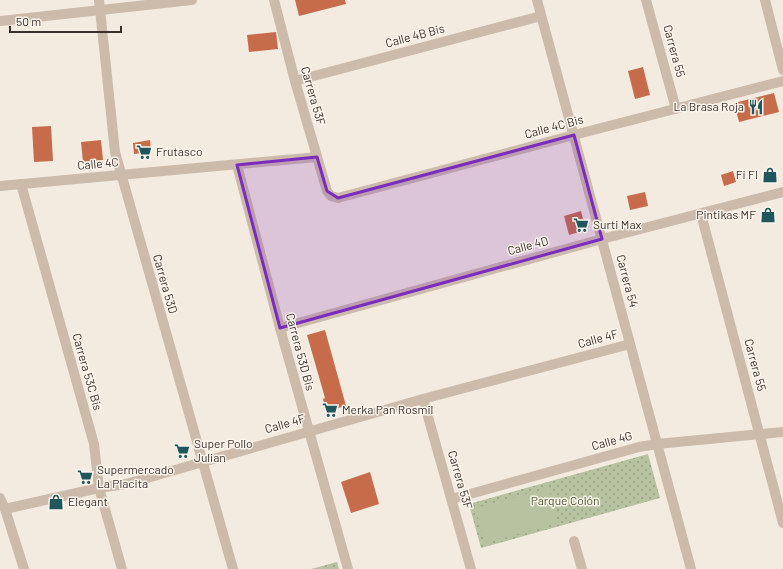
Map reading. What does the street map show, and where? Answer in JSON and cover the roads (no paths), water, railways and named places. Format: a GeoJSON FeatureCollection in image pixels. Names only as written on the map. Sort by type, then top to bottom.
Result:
{"type":"FeatureCollection","features":[{"type":"Feature","properties":{"kind":"street","name":"Carrera 53D"},"geometry":{"type":"LineString","coordinates":[[99,0],[115,152],[233,569]]}},
{"type":"Feature","properties":{"kind":"street"},"geometry":{"type":"LineString","coordinates":[[0,21],[192,0]]}},
{"type":"Feature","properties":{"kind":"street","name":"Carrera 53F"},"geometry":{"type":"LineString","coordinates":[[274,0],[317,157],[327,191],[331,196]]}},
{"type":"Feature","properties":{"kind":"street","name":"Carrera 54"},"geometry":{"type":"LineString","coordinates":[[537,0],[691,569]]}},
{"type":"Feature","properties":{"kind":"street","name":"Carrera 55"},"geometry":{"type":"LineString","coordinates":[[646,0],[676,109]]}},
{"type":"Feature","properties":{"kind":"street"},"geometry":{"type":"LineString","coordinates":[[765,0],[783,70]]}},
{"type":"Feature","properties":{"kind":"street","name":"Calle 4B Bis"},"geometry":{"type":"LineString","coordinates":[[295,81],[542,16]]}},
{"type":"Feature","properties":{"kind":"street","name":"Calle 4C Bis"},"geometry":{"type":"LineString","coordinates":[[331,196],[338,198],[574,135],[783,82]]}},
{"type":"Feature","properties":{"kind":"street","name":"Calle 4C"},"geometry":{"type":"LineString","coordinates":[[0,186],[317,157]]}},
{"type":"Feature","properties":{"kind":"street","name":"Carrera 53D Bis"},"geometry":{"type":"LineString","coordinates":[[237,165],[308,431],[348,569]]}},
{"type":"Feature","properties":{"kind":"street","name":"Carrera 53C Bis"},"geometry":{"type":"LineString","coordinates":[[21,184],[94,444],[99,488],[122,569]]}},
{"type":"Feature","properties":{"kind":"street","name":"Calle 4D"},"geometry":{"type":"LineString","coordinates":[[280,328],[602,239],[783,192]]}},
{"type":"Feature","properties":{"kind":"street","name":"Carrera 55"},"geometry":{"type":"LineString","coordinates":[[700,214],[783,524]]}},
{"type":"Feature","properties":{"kind":"street","name":"Calle 4F"},"geometry":{"type":"LineString","coordinates":[[5,510],[157,476],[202,461],[308,431],[630,344]]}},
{"type":"Feature","properties":{"kind":"street","name":"Carrera 53F"},"geometry":{"type":"LineString","coordinates":[[423,399],[471,569]]}},
{"type":"Feature","properties":{"kind":"street","name":"Calle 4G"},"geometry":{"type":"LineString","coordinates":[[452,499],[639,447],[783,432]]}},
{"type":"Feature","properties":{"kind":"street"},"geometry":{"type":"LineString","coordinates":[[0,498],[24,569]]}},
{"type":"Feature","properties":{"kind":"street"},"geometry":{"type":"LineString","coordinates":[[574,541],[582,569]]}},
{"type":"Feature","properties":{"kind":"place","name":"La Brasa Roja"},"geometry":{"type":"Point","coordinates":[756,107]}},
{"type":"Feature","properties":{"kind":"place","name":"Frutasco"},"geometry":{"type":"Point","coordinates":[144,152]}},
{"type":"Feature","properties":{"kind":"place","name":"Fi FI"},"geometry":{"type":"Point","coordinates":[770,175]}},
{"type":"Feature","properties":{"kind":"place","name":"Pintikas MF"},"geometry":{"type":"Point","coordinates":[768,215]}},
{"type":"Feature","properties":{"kind":"place","name":"Surti Max"},"geometry":{"type":"Point","coordinates":[581,225]}},
{"type":"Feature","properties":{"kind":"place","name":"Merka Pan Rosmil"},"geometry":{"type":"Point","coordinates":[330,410]}},
{"type":"Feature","properties":{"kind":"place","name":"Super Pollo Julian"},"geometry":{"type":"Point","coordinates":[182,451]}},
{"type":"Feature","properties":{"kind":"place","name":"Supermercado La Placita"},"geometry":{"type":"Point","coordinates":[85,477]}},
{"type":"Feature","properties":{"kind":"place","name":"Elegant"},"geometry":{"type":"Point","coordinates":[56,502]}},
{"type":"Feature","properties":{"kind":"park label","name":"Parque Colón"},"geometry":{"type":"Point","coordinates":[565,501]}}]}
